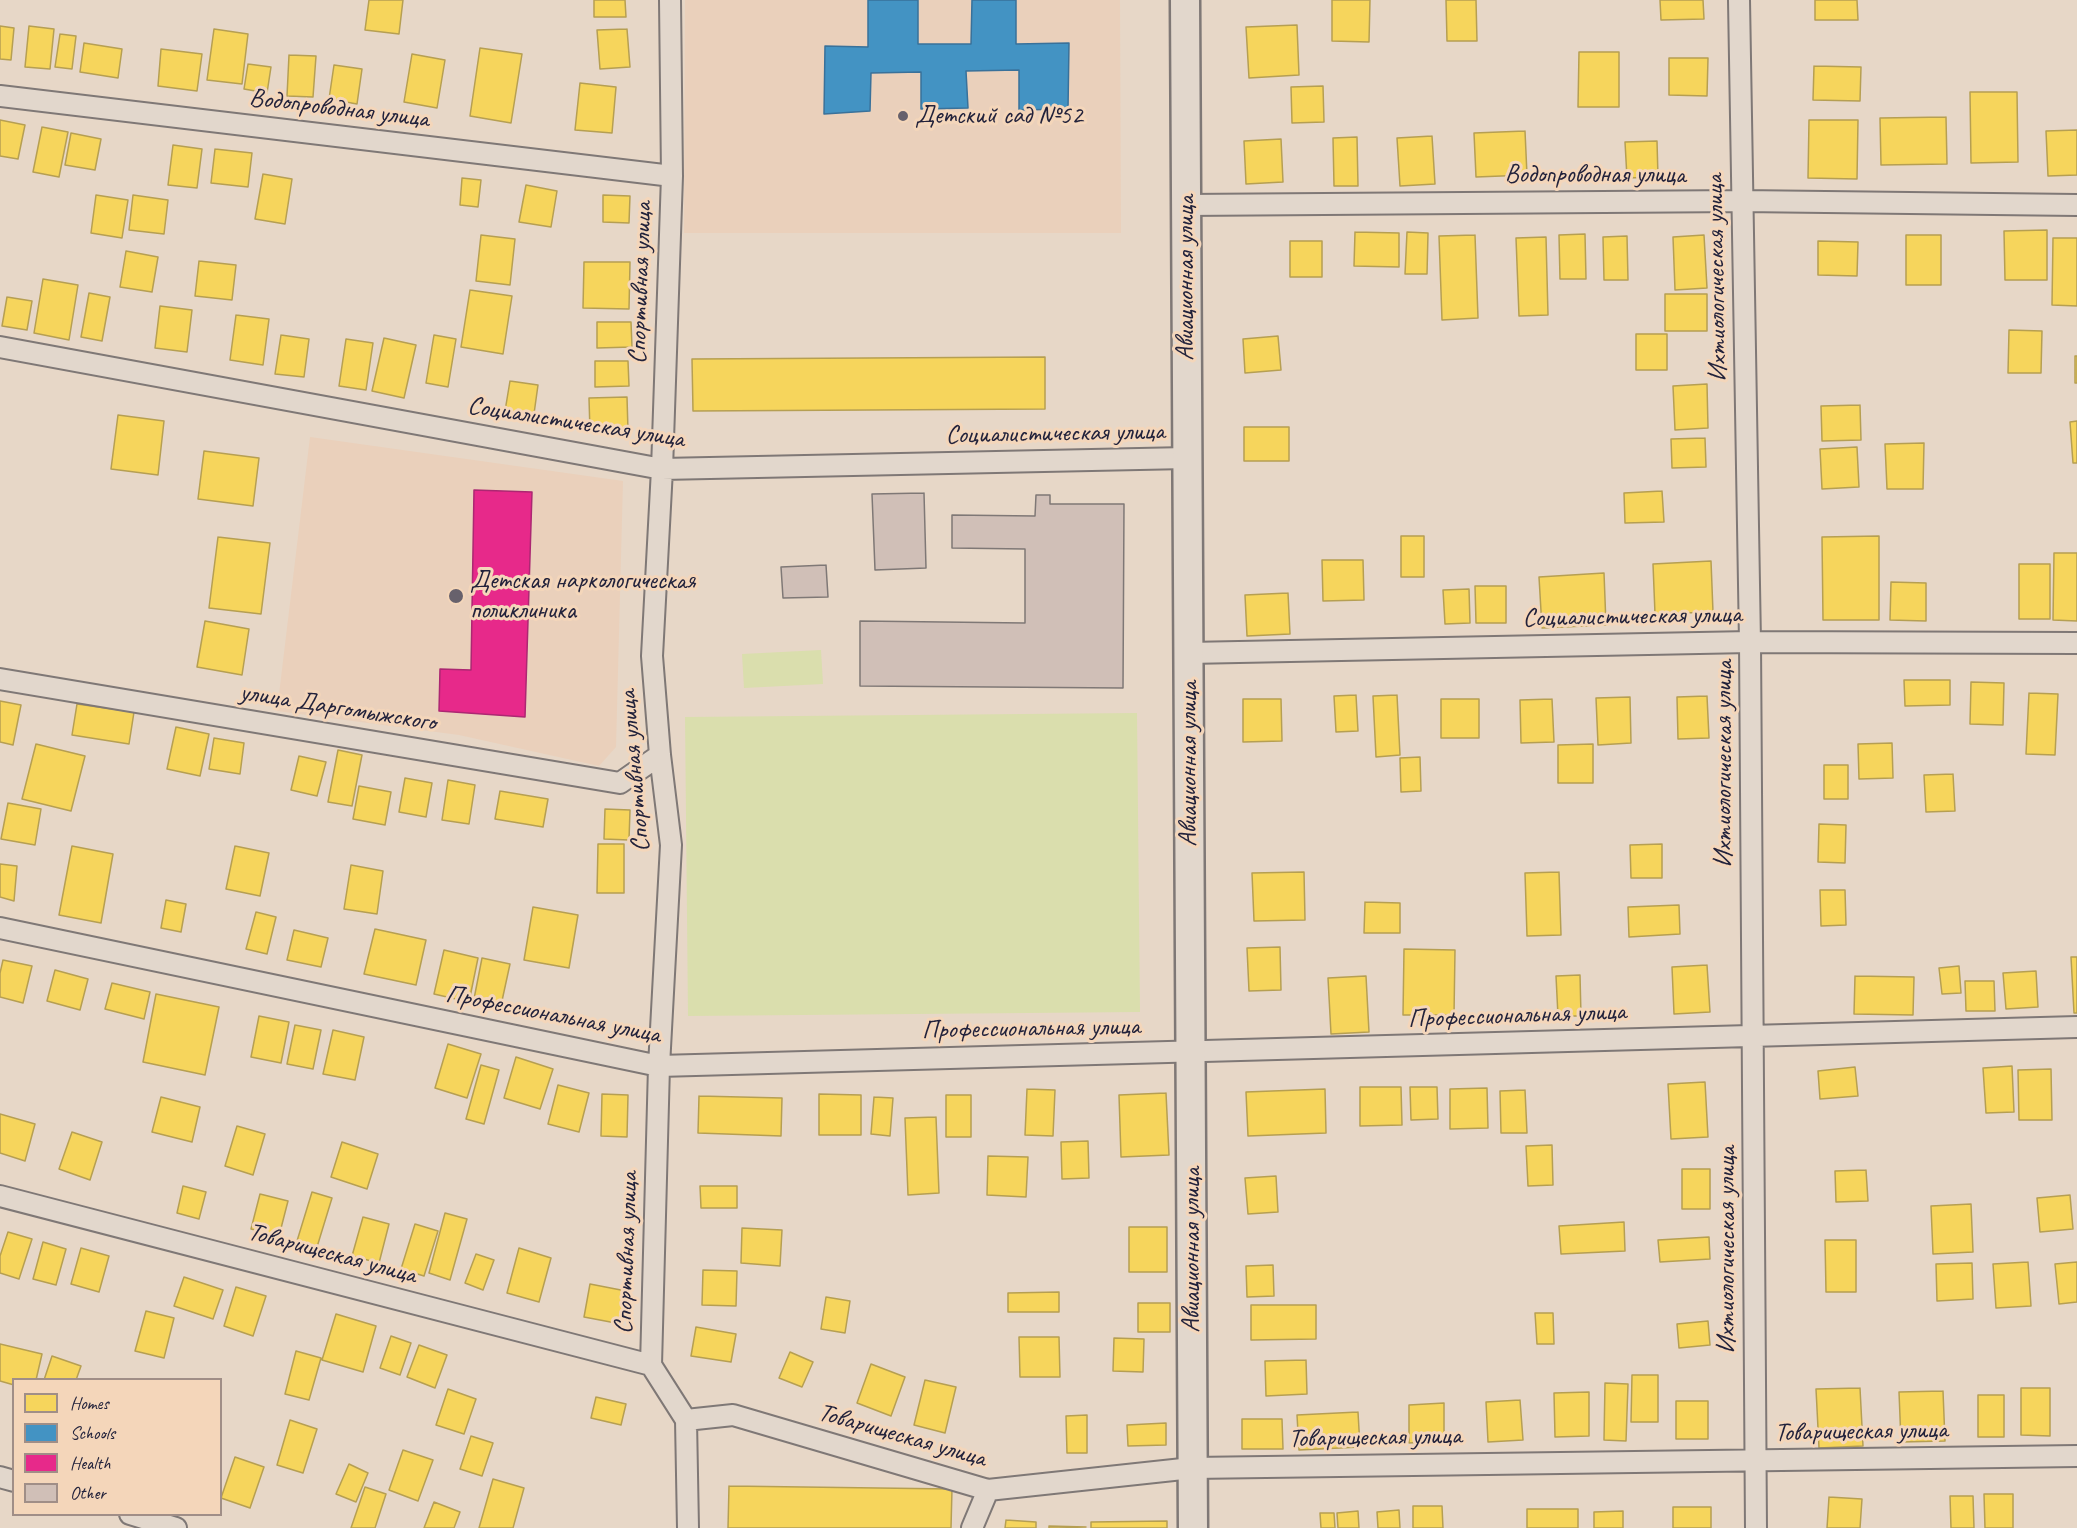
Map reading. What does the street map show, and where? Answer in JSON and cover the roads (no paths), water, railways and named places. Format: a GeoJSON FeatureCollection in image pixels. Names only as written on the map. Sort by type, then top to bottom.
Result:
{"type":"FeatureCollection","features":[{"type":"Feature","properties":{"kind":"main road","name":"Авиационная улица"},"geometry":{"type":"LineString","coordinates":[[1185,0],[1193,1528]]}},
{"type":"Feature","properties":{"kind":"street","name":"Спортивная улица"},"geometry":{"type":"LineString","coordinates":[[670,0],[672,176],[662,469],[652,656],[660,755],[671,845],[659,1066],[651,1365],[686,1420]]}},
{"type":"Feature","properties":{"kind":"street","name":"Ихтиологическая улица"},"geometry":{"type":"LineString","coordinates":[[1739,0],[1750,642],[1756,1528]]}},
{"type":"Feature","properties":{"kind":"street","name":"Водопроводная улица"},"geometry":{"type":"LineString","coordinates":[[0,96],[672,176]]}},
{"type":"Feature","properties":{"kind":"street","name":"Водопроводная улица"},"geometry":{"type":"LineString","coordinates":[[1185,205],[1742,201],[2077,205]]}},
{"type":"Feature","properties":{"kind":"street","name":"Социалистическая улица"},"geometry":{"type":"LineString","coordinates":[[0,347],[662,469],[1187,458]]}},
{"type":"Feature","properties":{"kind":"street","name":"Социалистическая улица"},"geometry":{"type":"LineString","coordinates":[[1188,652],[1750,642],[2077,643]]}},
{"type":"Feature","properties":{"kind":"street","name":"улица Даргомыжского"},"geometry":{"type":"LineString","coordinates":[[0,679],[620,783],[660,755]]}},
{"type":"Feature","properties":{"kind":"street","name":"Профессиональная улица"},"geometry":{"type":"LineString","coordinates":[[0,927],[659,1066],[2077,1028]]}},
{"type":"Feature","properties":{"kind":"street","name":"Товарищеская улица"},"geometry":{"type":"LineString","coordinates":[[0,1196],[651,1365]]}},
{"type":"Feature","properties":{"kind":"street","name":"Товарищеская улица"},"geometry":{"type":"LineString","coordinates":[[686,1420],[733,1414],[988,1490],[1192,1468],[2077,1456]]}},
{"type":"Feature","properties":{"kind":"street"},"geometry":{"type":"LineString","coordinates":[[686,1420],[688,1528]]}},
{"type":"Feature","properties":{"kind":"street"},"geometry":{"type":"LineString","coordinates":[[972,1528],[988,1490]]}},
{"type":"Feature","properties":{"kind":"street"},"geometry":{"type":"LineString","coordinates":[[134,1516],[176,1528]]}},
{"type":"Feature","properties":{"kind":"place","name":"Детский сад №52"},"geometry":{"type":"Point","coordinates":[903,116]}},
{"type":"Feature","properties":{"kind":"place","name":"Детская наркологическая поликлиника"},"geometry":{"type":"Point","coordinates":[456,596]}}]}
